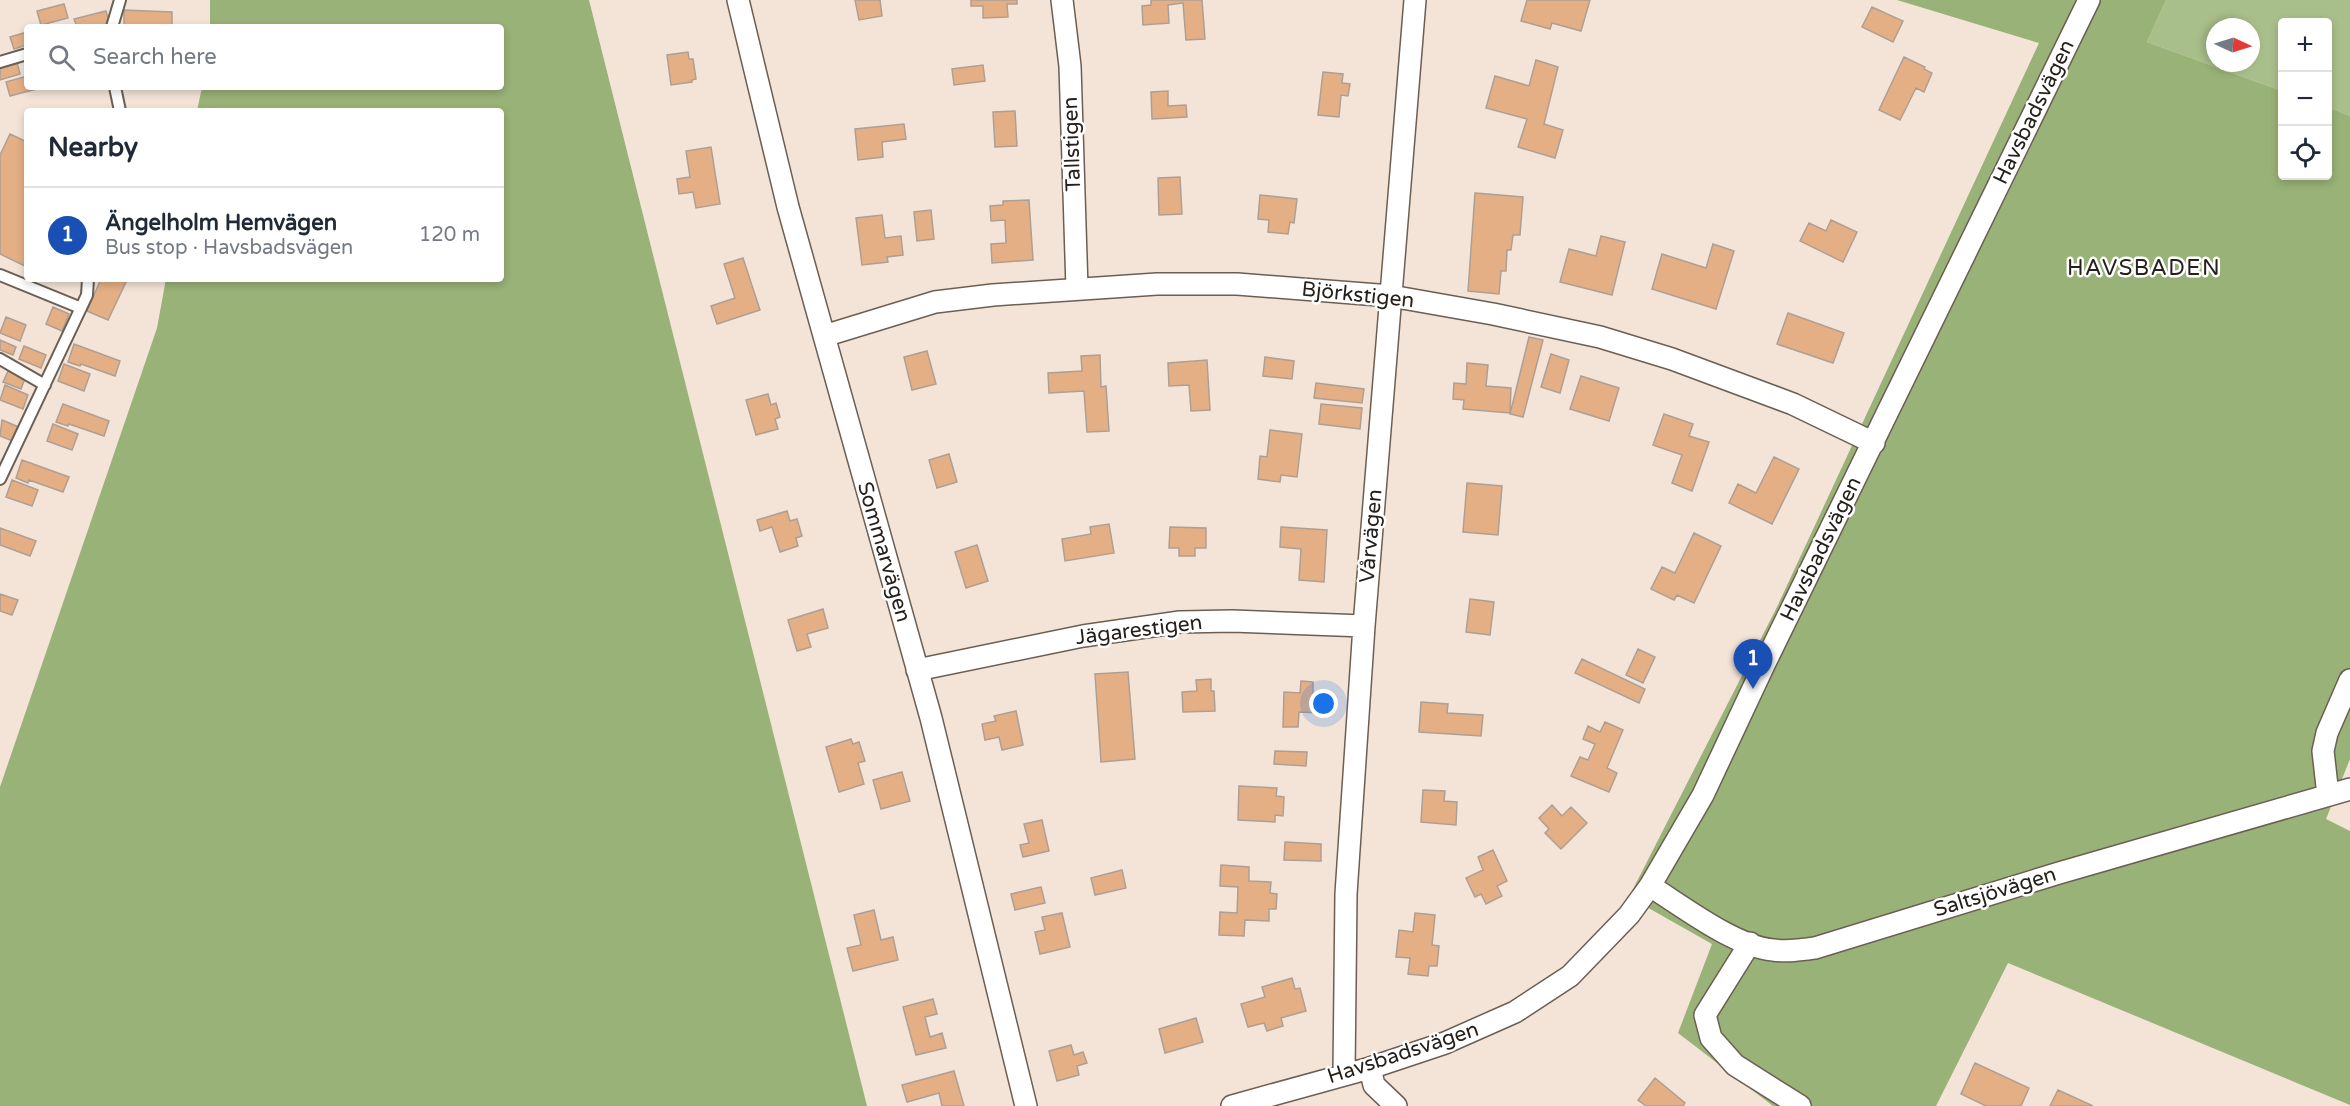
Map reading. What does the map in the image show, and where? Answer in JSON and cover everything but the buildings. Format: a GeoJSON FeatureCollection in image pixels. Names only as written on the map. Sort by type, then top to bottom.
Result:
{"type":"FeatureCollection","features":[{"type":"Feature","properties":{"kind":"street","name":"Sommarvägen"},"geometry":{"type":"LineString","coordinates":[[738,0],[788,207],[917,670],[1026,1106]]}},
{"type":"Feature","properties":{"kind":"street","name":"Tallstigen"},"geometry":{"type":"LineString","coordinates":[[1062,0],[1070,66],[1077,289]]}},
{"type":"Feature","properties":{"kind":"street","name":"Vårvägen"},"geometry":{"type":"LineString","coordinates":[[1344,1073],[1346,894],[1364,626],[1415,0]]}},
{"type":"Feature","properties":{"kind":"street","name":"Havsbadsvägen"},"geometry":{"type":"LineString","coordinates":[[1232,1106],[1344,1073],[1370,1068],[1445,1043],[1515,1012],[1570,976],[1629,915],[1650,886],[1703,795],[1764,665],[2089,0]]}},
{"type":"Feature","properties":{"kind":"street","name":"Björkstigen"},"geometry":{"type":"LineString","coordinates":[[824,336],[935,302],[1077,289],[1157,284],[1237,284],[1391,296],[1493,314],[1611,340],[1672,359],[1793,404],[1874,443]]}},
{"type":"Feature","properties":{"kind":"street","name":"Jägarestigen"},"geometry":{"type":"LineString","coordinates":[[917,670],[1083,636],[1180,622],[1232,621],[1364,626]]}},
{"type":"Feature","properties":{"kind":"street"},"geometry":{"type":"LineString","coordinates":[[2328,795],[2324,751],[2327,733],[2350,680]]}},
{"type":"Feature","properties":{"kind":"street","name":"Saltsjövägen"},"geometry":{"type":"LineString","coordinates":[[1650,886],[1725,935],[1770,950],[1792,951],[1815,948],[2006,889],[2350,789]]}},
{"type":"Feature","properties":{"kind":"street"},"geometry":{"type":"LineString","coordinates":[[1750,943],[1705,1015],[1711,1038],[1734,1065],[1800,1106]]}},
{"type":"Feature","properties":{"kind":"street"},"geometry":{"type":"LineString","coordinates":[[1370,1068],[1374,1085],[1396,1106]]}},
{"type":"Feature","properties":{"kind":"lane"},"geometry":{"type":"LineString","coordinates":[[113,24],[120,0]]}},
{"type":"Feature","properties":{"kind":"lane"},"geometry":{"type":"LineString","coordinates":[[0,62],[24,55]]}},
{"type":"Feature","properties":{"kind":"lane"},"geometry":{"type":"LineString","coordinates":[[116,90],[119,108]]}},
{"type":"Feature","properties":{"kind":"lane"},"geometry":{"type":"LineString","coordinates":[[0,275],[81,308]]}},
{"type":"Feature","properties":{"kind":"lane"},"geometry":{"type":"LineString","coordinates":[[0,478],[87,295],[88,282]]}},
{"type":"Feature","properties":{"kind":"lane"},"geometry":{"type":"LineString","coordinates":[[0,359],[45,385]]}},
{"type":"Feature","properties":{"kind":"green space"},"geometry":{"type":"Polygon","coordinates":[[[210,0],[589,0],[867,1106],[0,1106],[0,787],[157,328],[165,282],[504,282],[504,108],[198,108],[201,90],[504,90],[504,24],[210,24],[210,0]]]}},
{"type":"Feature","properties":{"kind":"green space"},"geometry":{"type":"Polygon","coordinates":[[[1897,0],[2166,0],[2147,42],[2206,63],[2206,72],[2230,72],[2278,90],[2278,180],[2332,180],[2332,109],[2350,116],[2350,759],[2326,819],[2350,831],[2350,1105],[2008,963],[1936,1106],[1773,1106],[1678,1033],[1712,944],[1629,897],[1777,607],[2039,43],[1897,0]]]}},
{"type":"Feature","properties":{"kind":"green space"},"geometry":{"type":"Polygon","coordinates":[[[2166,0],[2350,0],[2350,116],[2332,109],[2332,18],[2278,18],[2278,90],[2230,72],[2260,72],[2260,18],[2206,18],[2206,63],[2147,42],[2166,0]]]}},
{"type":"Feature","properties":{"kind":"place","name":"Ängelholm Hemvägen"},"geometry":{"type":"Point","coordinates":[1753,689]}},
{"type":"Feature","properties":{"kind":"district","name":"HAVSBADEN"},"geometry":{"type":"Point","coordinates":[2144,268]}}]}
